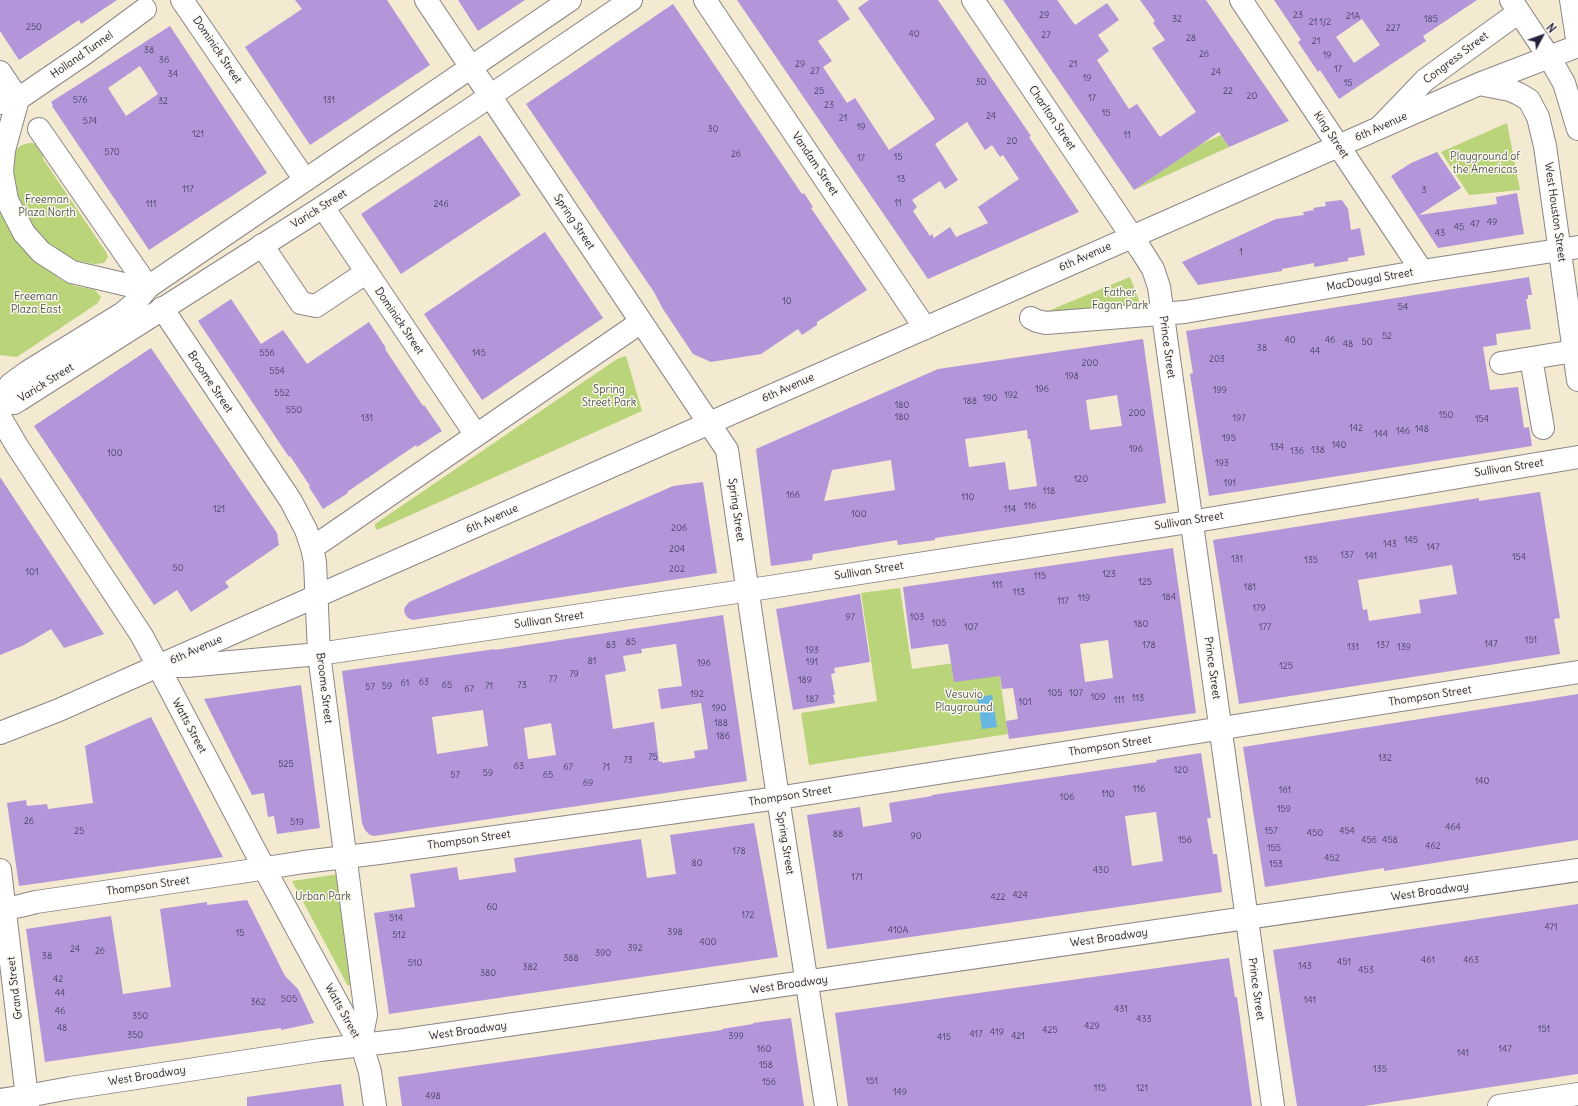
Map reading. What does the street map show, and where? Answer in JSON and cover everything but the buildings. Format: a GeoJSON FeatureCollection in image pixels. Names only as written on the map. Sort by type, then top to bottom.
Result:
{"type":"FeatureCollection","features":[{"type":"Feature","properties":{"kind":"main road","name":"Dominick Street"},"geometry":{"type":"LineString","coordinates":[[182,0],[305,180]]}},
{"type":"Feature","properties":{"kind":"main road","name":"Spring Street"},"geometry":{"type":"LineString","coordinates":[[426,0],[727,450],[778,798],[826,1106]]}},
{"type":"Feature","properties":{"kind":"main road","name":"Varick Street"},"geometry":{"type":"LineString","coordinates":[[0,396],[11,384],[29,371],[123,313],[135,303],[148,287],[570,0]]}},
{"type":"Feature","properties":{"kind":"main road","name":"Varick Street"},"geometry":{"type":"LineString","coordinates":[[0,404],[14,403],[19,400],[323,207],[631,0]]}},
{"type":"Feature","properties":{"kind":"main road","name":"Vandam Street"},"geometry":{"type":"LineString","coordinates":[[705,0],[924,328]]}},
{"type":"Feature","properties":{"kind":"main road","name":"Charlton Street"},"geometry":{"type":"LineString","coordinates":[[973,0],[1131,236]]}},
{"type":"Feature","properties":{"kind":"main road","name":"King Street"},"geometry":{"type":"LineString","coordinates":[[1241,0],[1422,271]]}},
{"type":"Feature","properties":{"kind":"main road"},"geometry":{"type":"LineString","coordinates":[[1571,0],[1578,45]]}},
{"type":"Feature","properties":{"kind":"main road"},"geometry":{"type":"LineString","coordinates":[[1515,6],[1549,57],[1564,83],[1578,129]]}},
{"type":"Feature","properties":{"kind":"main road","name":"Congress Street"},"geometry":{"type":"LineString","coordinates":[[1380,127],[1425,80],[1515,6]]}},
{"type":"Feature","properties":{"kind":"main road","name":"Holland Tunnel"},"geometry":{"type":"LineString","coordinates":[[9,101],[84,54],[145,9]]}},
{"type":"Feature","properties":{"kind":"main road","name":"6th Avenue"},"geometry":{"type":"LineString","coordinates":[[0,733],[59,710],[1338,145],[1479,84],[1578,45]]}},
{"type":"Feature","properties":{"kind":"main road"},"geometry":{"type":"LineString","coordinates":[[0,72],[9,101],[2,172],[7,200],[24,233],[41,252],[72,272],[132,286],[148,287]]}},
{"type":"Feature","properties":{"kind":"main road","name":"West Houston Street"},"geometry":{"type":"LineString","coordinates":[[1479,84],[1510,90],[1524,97],[1529,100],[1538,117],[1569,248],[1574,351],[1578,380]]}},
{"type":"Feature","properties":{"kind":"main road"},"geometry":{"type":"LineString","coordinates":[[0,126],[9,101]]}},
{"type":"Feature","properties":{"kind":"main road"},"geometry":{"type":"LineString","coordinates":[[39,129],[148,287]]}},
{"type":"Feature","properties":{"kind":"main road","name":"Dominick Street"},"geometry":{"type":"LineString","coordinates":[[323,207],[476,435]]}},
{"type":"Feature","properties":{"kind":"main road","name":"Prince Street"},"geometry":{"type":"LineString","coordinates":[[1131,236],[1153,269],[1159,287],[1273,1106]]}},
{"type":"Feature","properties":{"kind":"main road"},"geometry":{"type":"LineString","coordinates":[[262,245],[300,303],[316,306],[367,272]]}},
{"type":"Feature","properties":{"kind":"main road","name":"MacDougal Street"},"geometry":{"type":"LineString","coordinates":[[1031,318],[1046,323],[1185,312],[1422,271],[1569,248]]}},
{"type":"Feature","properties":{"kind":"main road","name":"Broome Street"},"geometry":{"type":"LineString","coordinates":[[162,308],[291,501],[306,530],[312,548],[315,562],[319,654],[366,1015],[360,1045]]}},
{"type":"Feature","properties":{"kind":"main road"},"geometry":{"type":"LineString","coordinates":[[312,548],[641,322]]}},
{"type":"Feature","properties":{"kind":"main road"},"geometry":{"type":"LineString","coordinates":[[1501,363],[1574,351]]}},
{"type":"Feature","properties":{"kind":"main road"},"geometry":{"type":"LineString","coordinates":[[1531,358],[1543,428]]}},
{"type":"Feature","properties":{"kind":"main road","name":"Watts Street"},"geometry":{"type":"LineString","coordinates":[[0,417],[17,446],[142,636],[264,868],[360,1045]]}},
{"type":"Feature","properties":{"kind":"main road","name":"Sullivan Street"},"geometry":{"type":"LineString","coordinates":[[158,666],[186,666],[319,654],[748,590],[1191,521],[1578,457]]}},
{"type":"Feature","properties":{"kind":"main road","name":"Thompson Street"},"geometry":{"type":"LineString","coordinates":[[3,909],[36,902],[264,868],[778,798],[1578,672]]}},
{"type":"Feature","properties":{"kind":"main road","name":"Grand Street"},"geometry":{"type":"LineString","coordinates":[[0,870],[3,909],[28,1101]]}},
{"type":"Feature","properties":{"kind":"main road","name":"West Broadway"},"geometry":{"type":"LineString","coordinates":[[0,1100],[28,1101],[70,1088],[1578,870]]}},
{"type":"Feature","properties":{"kind":"main road"},"geometry":{"type":"LineString","coordinates":[[360,1045],[369,1066],[375,1106]]}},
{"type":"Feature","properties":{"kind":"main road"},"geometry":{"type":"LineString","coordinates":[[1499,1106],[1578,1094]]}},
{"type":"Feature","properties":{"kind":"green space","name":"Playground of the Americas"},"geometry":{"type":"Polygon","coordinates":[[[1507,123],[1520,190],[1469,195],[1441,152],[1507,123]]]}},
{"type":"Feature","properties":{"kind":"green space"},"geometry":{"type":"Polygon","coordinates":[[[1221,135],[1229,147],[1134,190],[1201,144],[1221,135]]]}},
{"type":"Feature","properties":{"kind":"green space","name":"Freeman Plaza North"},"geometry":{"type":"Polygon","coordinates":[[[29,143],[37,145],[43,154],[43,159],[106,252],[108,257],[104,263],[94,264],[73,260],[49,244],[29,223],[11,182],[12,154],[20,146],[29,143]]]}},
{"type":"Feature","properties":{"kind":"green space","name":"Freeman Plaza East"},"geometry":{"type":"Polygon","coordinates":[[[0,193],[45,267],[60,279],[75,286],[95,290],[101,297],[98,303],[17,357],[0,355],[0,193]]]}},
{"type":"Feature","properties":{"kind":"green space","name":"Father Fagan Park"},"geometry":{"type":"Polygon","coordinates":[[[1130,277],[1144,314],[1031,318],[1130,277]]]}},
{"type":"Feature","properties":{"kind":"green space","name":"Spring Street Park"},"geometry":{"type":"Polygon","coordinates":[[[626,356],[642,411],[377,530],[375,524],[617,359],[626,356]]]}},
{"type":"Feature","properties":{"kind":"green space","name":"Vesuvio Playground"},"geometry":{"type":"Polygon","coordinates":[[[900,588],[912,669],[997,657],[1008,734],[809,765],[801,713],[877,701],[861,593],[900,588]]]}},
{"type":"Feature","properties":{"kind":"green space","name":"Urban Park"},"geometry":{"type":"Polygon","coordinates":[[[340,874],[352,984],[348,986],[292,881],[340,874]]]}},
{"type":"Feature","properties":{"kind":"water"},"geometry":{"type":"Polygon","coordinates":[[[992,695],[997,727],[982,729],[977,697],[992,695]]]}}]}
